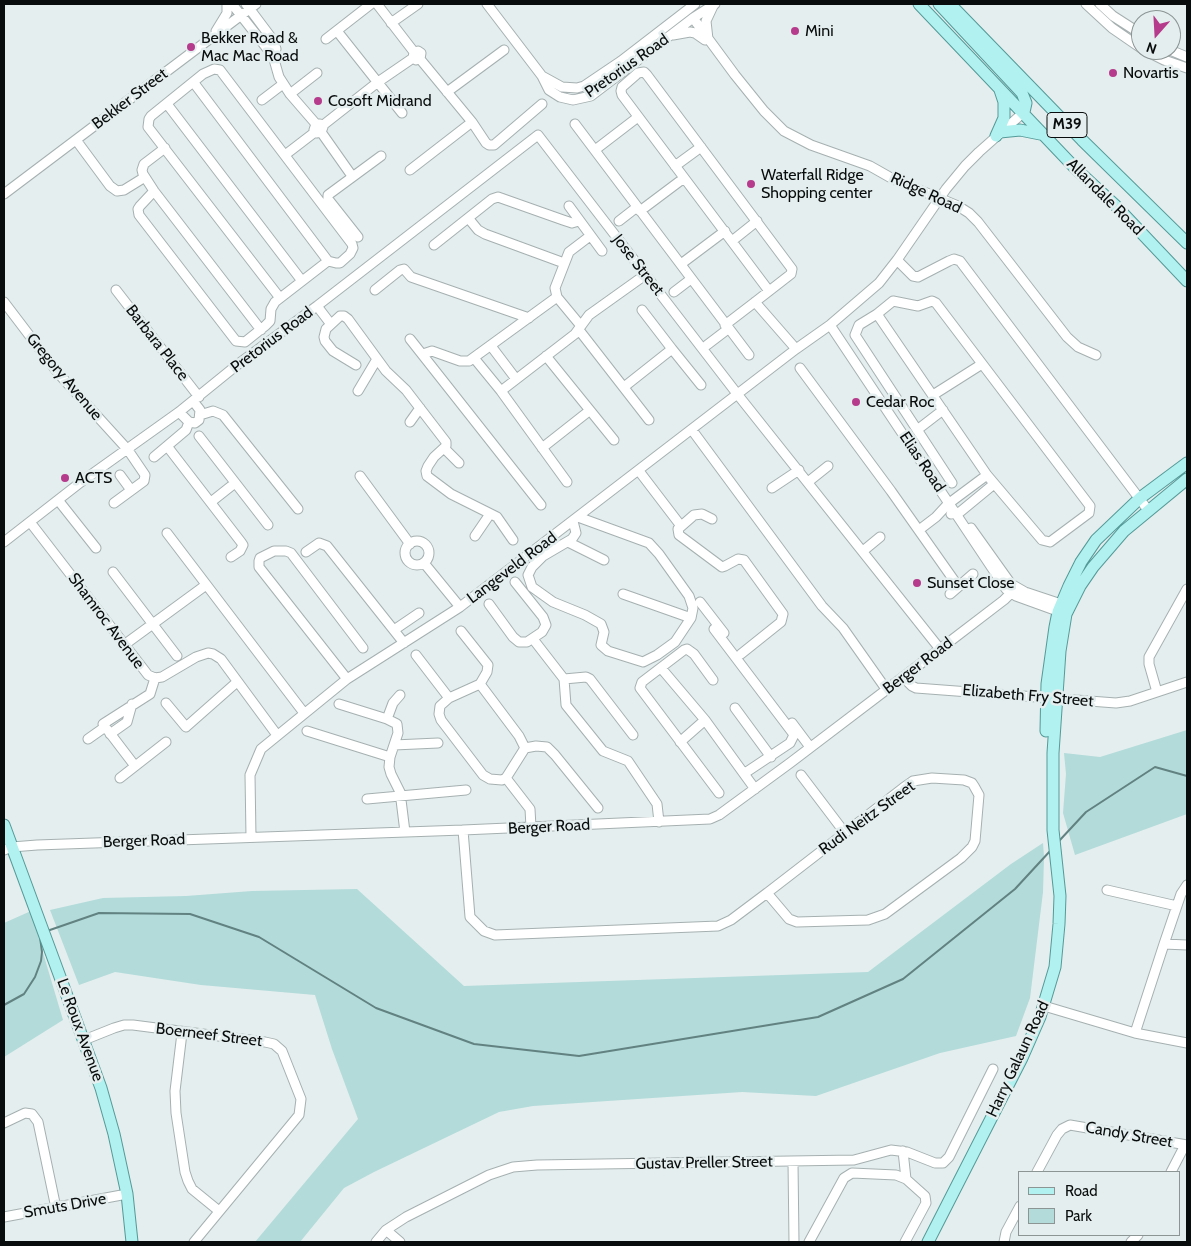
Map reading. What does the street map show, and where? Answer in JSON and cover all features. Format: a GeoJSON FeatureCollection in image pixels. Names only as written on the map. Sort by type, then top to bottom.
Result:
{"type":"FeatureCollection","features":[{"type":"Feature","properties":{"kind":"main road","name":"Allandale Road"},"geometry":{"type":"LineString","coordinates":[[919,4],[1187,281]]}},
{"type":"Feature","properties":{"kind":"main road"},"geometry":{"type":"LineString","coordinates":[[939,4],[1022,93],[1026,103],[1024,112]]}},
{"type":"Feature","properties":{"kind":"main road","name":"Allandale Road"},"geometry":{"type":"LineString","coordinates":[[950,4],[1082,140],[1187,243]]}},
{"type":"Feature","properties":{"kind":"main road"},"geometry":{"type":"LineString","coordinates":[[998,134],[1004,118],[1004,102],[999,88]]}},
{"type":"Feature","properties":{"kind":"main road"},"geometry":{"type":"LineString","coordinates":[[998,134],[1020,130],[1045,136]]}},
{"type":"Feature","properties":{"kind":"main road","name":"Harry Galaun Road"},"geometry":{"type":"LineString","coordinates":[[928,1242],[1022,1058],[1044,1006],[1055,967],[1060,896],[1046,753],[1051,697],[1060,650],[1064,609],[1081,562],[1096,540],[1140,498],[1187,463]]}},
{"type":"Feature","properties":{"kind":"main road","name":"Harry Galaun Road"},"geometry":{"type":"LineString","coordinates":[[1064,609],[1097,563],[1124,531],[1187,479]]}},
{"type":"Feature","properties":{"kind":"main road","name":"Le Roux Avenue"},"geometry":{"type":"LineString","coordinates":[[4,825],[8,849],[46,938],[101,1088],[114,1134],[126,1194],[132,1242]]}},
{"type":"Feature","properties":{"kind":"street"},"geometry":{"type":"LineString","coordinates":[[210,39],[227,13],[227,4]]}},
{"type":"Feature","properties":{"kind":"street"},"geometry":{"type":"LineString","coordinates":[[232,4],[273,56],[283,84],[352,176]]}},
{"type":"Feature","properties":{"kind":"street"},"geometry":{"type":"LineString","coordinates":[[326,39],[371,4]]}},
{"type":"Feature","properties":{"kind":"street"},"geometry":{"type":"LineString","coordinates":[[377,4],[416,57],[472,122],[486,143],[492,146],[542,104]]}},
{"type":"Feature","properties":{"kind":"street"},"geometry":{"type":"LineString","coordinates":[[391,23],[418,4]]}},
{"type":"Feature","properties":{"kind":"street","name":"Pretorius Road"},"geometry":{"type":"LineString","coordinates":[[487,4],[542,76],[549,90],[568,100],[591,96],[714,4]]}},
{"type":"Feature","properties":{"kind":"street","name":"Pretorius Road"},"geometry":{"type":"LineString","coordinates":[[542,76],[562,87],[577,88],[584,86],[621,61],[695,4]]}},
{"type":"Feature","properties":{"kind":"street"},"geometry":{"type":"LineString","coordinates":[[709,42],[706,21],[714,4]]}},
{"type":"Feature","properties":{"kind":"street"},"geometry":{"type":"LineString","coordinates":[[1086,4],[1112,28],[1131,41]]}},
{"type":"Feature","properties":{"kind":"street"},"geometry":{"type":"LineString","coordinates":[[1093,12],[1100,4],[1113,16],[1131,28]]}},
{"type":"Feature","properties":{"kind":"street"},"geometry":{"type":"LineString","coordinates":[[251,5],[273,40],[276,49],[273,56]]}},
{"type":"Feature","properties":{"kind":"street","name":"Bekker Street"},"geometry":{"type":"LineString","coordinates":[[4,194],[241,16],[251,5]]}},
{"type":"Feature","properties":{"kind":"street"},"geometry":{"type":"LineString","coordinates":[[660,31],[681,20],[693,18]]}},
{"type":"Feature","properties":{"kind":"street","name":"Ridge Road"},"geometry":{"type":"LineString","coordinates":[[693,18],[709,42],[764,111],[784,131],[811,145],[870,166],[893,179],[958,206],[978,222],[1066,337],[1078,347],[1096,356]]}},
{"type":"Feature","properties":{"kind":"street"},"geometry":{"type":"LineString","coordinates":[[337,31],[402,113]]}},
{"type":"Feature","properties":{"kind":"street"},"geometry":{"type":"LineString","coordinates":[[671,35],[685,32],[695,33],[709,42]]}},
{"type":"Feature","properties":{"kind":"street"},"geometry":{"type":"LineString","coordinates":[[447,92],[504,50]]}},
{"type":"Feature","properties":{"kind":"street"},"geometry":{"type":"LineString","coordinates":[[285,155],[378,82],[416,57]]}},
{"type":"Feature","properties":{"kind":"street"},"geometry":{"type":"LineString","coordinates":[[1164,60],[1187,68]]}},
{"type":"Feature","properties":{"kind":"street"},"geometry":{"type":"LineString","coordinates":[[194,83],[328,261],[336,264],[340,263],[350,254],[353,248],[352,244],[220,70],[210,70],[151,116],[148,122],[149,129],[280,298]]}},
{"type":"Feature","properties":{"kind":"street"},"geometry":{"type":"LineString","coordinates":[[707,345],[755,302],[792,273],[792,269],[647,75],[642,72],[622,86],[620,91],[769,291]]}},
{"type":"Feature","properties":{"kind":"street"},"geometry":{"type":"LineString","coordinates":[[290,94],[317,73]]}},
{"type":"Feature","properties":{"kind":"street"},"geometry":{"type":"LineString","coordinates":[[262,100],[283,84]]}},
{"type":"Feature","properties":{"kind":"street"},"geometry":{"type":"LineString","coordinates":[[166,104],[302,280]]}},
{"type":"Feature","properties":{"kind":"street","name":"Langeveld Road"},"geometry":{"type":"LineString","coordinates":[[251,836],[250,775],[261,749],[347,679],[460,607],[796,349],[830,325],[879,283],[965,166],[1024,112]]}},
{"type":"Feature","properties":{"kind":"street"},"geometry":{"type":"LineString","coordinates":[[595,150],[638,117]]}},
{"type":"Feature","properties":{"kind":"street"},"geometry":{"type":"LineString","coordinates":[[410,170],[472,122]]}},
{"type":"Feature","properties":{"kind":"street"},"geometry":{"type":"LineString","coordinates":[[574,124],[749,355]]}},
{"type":"Feature","properties":{"kind":"street","name":"Pretorius Road"},"geometry":{"type":"LineString","coordinates":[[4,542],[58,500],[179,412],[237,365],[317,306],[538,135]]}},
{"type":"Feature","properties":{"kind":"street","name":"Jose Street"},"geometry":{"type":"LineString","coordinates":[[538,135],[738,395],[940,649]]}},
{"type":"Feature","properties":{"kind":"street"},"geometry":{"type":"LineString","coordinates":[[76,140],[110,186],[117,191],[124,190],[145,176]]}},
{"type":"Feature","properties":{"kind":"street"},"geometry":{"type":"LineString","coordinates":[[675,166],[701,147]]}},
{"type":"Feature","properties":{"kind":"street"},"geometry":{"type":"LineString","coordinates":[[165,148],[144,164],[142,170],[145,176],[154,191],[260,330]]}},
{"type":"Feature","properties":{"kind":"street"},"geometry":{"type":"LineString","coordinates":[[358,237],[328,197],[330,192],[381,156]]}},
{"type":"Feature","properties":{"kind":"street"},"geometry":{"type":"LineString","coordinates":[[619,221],[684,178]]}},
{"type":"Feature","properties":{"kind":"street"},"geometry":{"type":"LineString","coordinates":[[154,191],[138,208],[140,216],[231,337],[236,341],[243,342],[260,330],[270,321],[271,309],[280,298],[328,261]]}},
{"type":"Feature","properties":{"kind":"street"},"geometry":{"type":"LineString","coordinates":[[434,245],[492,199],[498,198],[572,223],[579,221]]}},
{"type":"Feature","properties":{"kind":"street"},"geometry":{"type":"LineString","coordinates":[[569,206],[602,250]]}},
{"type":"Feature","properties":{"kind":"street"},"geometry":{"type":"LineString","coordinates":[[469,218],[478,230],[485,234],[564,263]]}},
{"type":"Feature","properties":{"kind":"street"},"geometry":{"type":"LineString","coordinates":[[732,241],[757,221]]}},
{"type":"Feature","properties":{"kind":"street"},"geometry":{"type":"LineString","coordinates":[[681,264],[725,232]]}},
{"type":"Feature","properties":{"kind":"street"},"geometry":{"type":"LineString","coordinates":[[590,236],[569,252],[555,288],[557,298],[649,420]]}},
{"type":"Feature","properties":{"kind":"street"},"geometry":{"type":"LineString","coordinates":[[897,260],[913,276],[918,277],[954,259],[960,262],[1148,510]]}},
{"type":"Feature","properties":{"kind":"street"},"geometry":{"type":"LineString","coordinates":[[375,290],[400,270],[404,269],[411,277],[528,318]]}},
{"type":"Feature","properties":{"kind":"street"},"geometry":{"type":"LineString","coordinates":[[502,391],[580,328],[590,315],[645,274]]}},
{"type":"Feature","properties":{"kind":"street"},"geometry":{"type":"LineString","coordinates":[[674,292],[691,278]]}},
{"type":"Feature","properties":{"kind":"street","name":"Barbara Place"},"geometry":{"type":"LineString","coordinates":[[116,290],[196,399],[200,415]]}},
{"type":"Feature","properties":{"kind":"street"},"geometry":{"type":"LineString","coordinates":[[423,354],[432,351],[464,362],[474,358],[557,298]]}},
{"type":"Feature","properties":{"kind":"street"},"geometry":{"type":"LineString","coordinates":[[877,314],[987,475],[1042,540],[1050,542],[1089,513],[1090,506],[936,303],[932,301],[918,306],[893,300],[877,314],[859,325],[855,334],[952,483]]}},
{"type":"Feature","properties":{"kind":"street","name":"Gregory Avenue"},"geometry":{"type":"LineString","coordinates":[[4,302],[71,389],[128,450],[145,475],[144,481],[131,490]]}},
{"type":"Feature","properties":{"kind":"street"},"geometry":{"type":"LineString","coordinates":[[755,302],[796,349]]}},
{"type":"Feature","properties":{"kind":"street"},"geometry":{"type":"LineString","coordinates":[[317,306],[330,324]]}},
{"type":"Feature","properties":{"kind":"street"},"geometry":{"type":"LineString","coordinates":[[642,310],[701,385]]}},
{"type":"Feature","properties":{"kind":"street"},"geometry":{"type":"LineString","coordinates":[[356,365],[333,352],[327,345],[324,337],[326,329],[340,316],[347,317],[386,371],[406,390],[446,442],[444,448],[428,466],[427,476],[451,494],[499,519],[513,540]]}},
{"type":"Feature","properties":{"kind":"street","name":"Elias Road"},"geometry":{"type":"LineString","coordinates":[[830,325],[992,568],[1014,590]]}},
{"type":"Feature","properties":{"kind":"street"},"geometry":{"type":"LineString","coordinates":[[410,339],[540,505]]}},
{"type":"Feature","properties":{"kind":"street"},"geometry":{"type":"LineString","coordinates":[[491,346],[516,379]]}},
{"type":"Feature","properties":{"kind":"street"},"geometry":{"type":"LineString","coordinates":[[624,387],[672,349]]}},
{"type":"Feature","properties":{"kind":"street"},"geometry":{"type":"LineString","coordinates":[[546,356],[614,440]]}},
{"type":"Feature","properties":{"kind":"street"},"geometry":{"type":"LineString","coordinates":[[474,358],[502,391],[567,482]]}},
{"type":"Feature","properties":{"kind":"street"},"geometry":{"type":"LineString","coordinates":[[358,391],[377,359]]}},
{"type":"Feature","properties":{"kind":"street"},"geometry":{"type":"LineString","coordinates":[[933,395],[982,364]]}},
{"type":"Feature","properties":{"kind":"street"},"geometry":{"type":"LineString","coordinates":[[800,368],[958,586]]}},
{"type":"Feature","properties":{"kind":"street"},"geometry":{"type":"LineString","coordinates":[[410,422],[420,408]]}},
{"type":"Feature","properties":{"kind":"street"},"geometry":{"type":"LineString","coordinates":[[917,430],[943,410]]}},
{"type":"Feature","properties":{"kind":"street"},"geometry":{"type":"LineString","coordinates":[[542,448],[589,411]]}},
{"type":"Feature","properties":{"kind":"street"},"geometry":{"type":"LineString","coordinates":[[179,412],[189,422],[195,423],[199,420],[200,415],[214,412],[223,416],[298,509]]}},
{"type":"Feature","properties":{"kind":"street"},"geometry":{"type":"LineString","coordinates":[[154,457],[186,430],[189,422]]}},
{"type":"Feature","properties":{"kind":"street"},"geometry":{"type":"LineString","coordinates":[[692,430],[822,606],[843,628],[886,689]]}},
{"type":"Feature","properties":{"kind":"street"},"geometry":{"type":"LineString","coordinates":[[199,436],[268,525]]}},
{"type":"Feature","properties":{"kind":"street"},"geometry":{"type":"LineString","coordinates":[[167,446],[242,544],[239,553],[231,557]]}},
{"type":"Feature","properties":{"kind":"street"},"geometry":{"type":"LineString","coordinates":[[444,448],[459,463]]}},
{"type":"Feature","properties":{"kind":"street"},"geometry":{"type":"LineString","coordinates":[[808,482],[828,466]]}},
{"type":"Feature","properties":{"kind":"street"},"geometry":{"type":"LineString","coordinates":[[772,488],[799,470]]}},
{"type":"Feature","properties":{"kind":"street"},"geometry":{"type":"LineString","coordinates":[[639,471],[681,526]]}},
{"type":"Feature","properties":{"kind":"street"},"geometry":{"type":"LineString","coordinates":[[114,503],[131,490],[120,475]]}},
{"type":"Feature","properties":{"kind":"street"},"geometry":{"type":"LineString","coordinates":[[919,530],[936,517],[949,502],[987,475]]}},
{"type":"Feature","properties":{"kind":"street"},"geometry":{"type":"LineString","coordinates":[[360,476],[410,544]]}},
{"type":"Feature","properties":{"kind":"street"},"geometry":{"type":"LineString","coordinates":[[211,502],[235,483]]}},
{"type":"Feature","properties":{"kind":"street"},"geometry":{"type":"LineString","coordinates":[[936,517],[957,513],[994,484]]}},
{"type":"Feature","properties":{"kind":"street"},"geometry":{"type":"LineString","coordinates":[[58,500],[96,548]]}},
{"type":"Feature","properties":{"kind":"street"},"geometry":{"type":"LineString","coordinates":[[476,536],[490,514]]}},
{"type":"Feature","properties":{"kind":"street"},"geometry":{"type":"LineString","coordinates":[[712,519],[702,514],[697,514],[681,526],[678,531],[679,535],[720,566],[726,566],[738,559],[744,560],[782,610],[783,619],[781,622],[740,654]]}},
{"type":"Feature","properties":{"kind":"street"},"geometry":{"type":"LineString","coordinates":[[576,519],[649,543],[689,596],[693,608],[691,618],[675,642],[650,660],[643,662],[608,652],[601,645],[604,632],[600,624],[539,594],[529,582],[529,572],[536,562],[572,539],[576,533],[576,519]]}},
{"type":"Feature","properties":{"kind":"street","name":"Shamroc Avenue"},"geometry":{"type":"LineString","coordinates":[[30,522],[148,675],[162,678],[196,657],[208,653],[213,654],[221,659],[277,735]]}},
{"type":"Feature","properties":{"kind":"street"},"geometry":{"type":"LineString","coordinates":[[167,533],[304,713]]}},
{"type":"Feature","properties":{"kind":"street"},"geometry":{"type":"LineString","coordinates":[[863,551],[880,537]]}},
{"type":"Feature","properties":{"kind":"street"},"geometry":{"type":"LineString","coordinates":[[418,542],[428,548],[428,556],[424,563],[413,565],[407,560],[406,549],[410,544],[418,542]]}},
{"type":"Feature","properties":{"kind":"street"},"geometry":{"type":"LineString","coordinates":[[568,542],[604,560]]}},
{"type":"Feature","properties":{"kind":"street"},"geometry":{"type":"LineString","coordinates":[[306,552],[319,543],[327,546],[404,643]]}},
{"type":"Feature","properties":{"kind":"street"},"geometry":{"type":"LineString","coordinates":[[347,679],[259,566],[260,558],[274,551],[286,550],[290,553],[363,648]]}},
{"type":"Feature","properties":{"kind":"street"},"geometry":{"type":"LineString","coordinates":[[424,563],[460,607]]}},
{"type":"Feature","properties":{"kind":"street"},"geometry":{"type":"LineString","coordinates":[[113,572],[178,656]]}},
{"type":"Feature","properties":{"kind":"street"},"geometry":{"type":"LineString","coordinates":[[950,594],[973,574]]}},
{"type":"Feature","properties":{"kind":"street"},"geometry":{"type":"LineString","coordinates":[[489,604],[517,641],[522,643],[544,630],[545,622],[515,582]]}},
{"type":"Feature","properties":{"kind":"street"},"geometry":{"type":"LineString","coordinates":[[124,645],[206,585]]}},
{"type":"Feature","properties":{"kind":"street"},"geometry":{"type":"LineString","coordinates":[[1157,692],[1149,664],[1149,657],[1187,589]]}},
{"type":"Feature","properties":{"kind":"street"},"geometry":{"type":"LineString","coordinates":[[1014,590],[1064,609]]}},
{"type":"Feature","properties":{"kind":"street","name":"Berger Road"},"geometry":{"type":"LineString","coordinates":[[8,849],[37,845],[710,819],[719,815],[755,789],[940,649],[1014,590]]}},
{"type":"Feature","properties":{"kind":"street"},"geometry":{"type":"LineString","coordinates":[[623,594],[691,618]]}},
{"type":"Feature","properties":{"kind":"street"},"geometry":{"type":"LineString","coordinates":[[700,602],[810,747]]}},
{"type":"Feature","properties":{"kind":"street"},"geometry":{"type":"LineString","coordinates":[[394,630],[418,613]]}},
{"type":"Feature","properties":{"kind":"street"},"geometry":{"type":"LineString","coordinates":[[714,629],[792,732],[793,738],[790,743],[745,773]]}},
{"type":"Feature","properties":{"kind":"street"},"geometry":{"type":"LineString","coordinates":[[461,631],[488,665],[487,672],[480,684],[449,698],[440,706],[439,714],[441,720],[483,775],[494,780],[506,778],[525,748],[541,745],[551,750],[598,808]]}},
{"type":"Feature","properties":{"kind":"street"},"geometry":{"type":"LineString","coordinates":[[533,638],[564,679],[566,706],[603,751],[608,755],[624,758],[630,763],[656,802],[659,822]]}},
{"type":"Feature","properties":{"kind":"street"},"geometry":{"type":"LineString","coordinates":[[713,680],[694,654],[687,649],[679,652],[642,682],[640,688],[719,793]]}},
{"type":"Feature","properties":{"kind":"street"},"geometry":{"type":"LineString","coordinates":[[416,655],[449,698]]}},
{"type":"Feature","properties":{"kind":"street"},"geometry":{"type":"LineString","coordinates":[[661,668],[705,720],[755,789]]}},
{"type":"Feature","properties":{"kind":"street","name":"Elizabeth Fry Street"},"geometry":{"type":"LineString","coordinates":[[903,676],[916,688],[1116,703],[1130,701],[1187,682]]}},
{"type":"Feature","properties":{"kind":"street"},"geometry":{"type":"LineString","coordinates":[[564,679],[586,677],[590,679],[633,735]]}},
{"type":"Feature","properties":{"kind":"street"},"geometry":{"type":"LineString","coordinates":[[88,739],[106,728],[127,722],[132,704],[150,694],[156,678]]}},
{"type":"Feature","properties":{"kind":"street"},"geometry":{"type":"LineString","coordinates":[[166,703],[186,727],[238,682]]}},
{"type":"Feature","properties":{"kind":"street"},"geometry":{"type":"LineString","coordinates":[[480,684],[519,736],[525,748]]}},
{"type":"Feature","properties":{"kind":"street"},"geometry":{"type":"LineString","coordinates":[[387,719],[393,703],[400,695]]}},
{"type":"Feature","properties":{"kind":"street"},"geometry":{"type":"LineString","coordinates":[[339,704],[397,724],[398,728],[389,767],[401,796],[405,832]]}},
{"type":"Feature","properties":{"kind":"street"},"geometry":{"type":"LineString","coordinates":[[735,708],[771,757]]}},
{"type":"Feature","properties":{"kind":"street"},"geometry":{"type":"LineString","coordinates":[[680,742],[705,720]]}},
{"type":"Feature","properties":{"kind":"street"},"geometry":{"type":"LineString","coordinates":[[106,728],[135,766]]}},
{"type":"Feature","properties":{"kind":"street"},"geometry":{"type":"LineString","coordinates":[[306,731],[390,757]]}},
{"type":"Feature","properties":{"kind":"street"},"geometry":{"type":"LineString","coordinates":[[120,778],[166,742]]}},
{"type":"Feature","properties":{"kind":"street"},"geometry":{"type":"LineString","coordinates":[[394,745],[438,743]]}},
{"type":"Feature","properties":{"kind":"street"},"geometry":{"type":"LineString","coordinates":[[801,775],[845,833]]}},
{"type":"Feature","properties":{"kind":"street"},"geometry":{"type":"LineString","coordinates":[[506,778],[530,809],[531,827]]}},
{"type":"Feature","properties":{"kind":"street","name":"Rudi Neitz Street"},"geometry":{"type":"LineString","coordinates":[[464,830],[470,917],[484,932],[495,935],[718,926],[727,923],[766,893],[845,833],[903,788],[919,780],[943,778],[970,782],[979,795],[977,833],[972,847],[961,858],[878,918],[855,921],[797,922],[789,918],[766,893]]}},
{"type":"Feature","properties":{"kind":"street"},"geometry":{"type":"LineString","coordinates":[[367,799],[466,790]]}},
{"type":"Feature","properties":{"kind":"street"},"geometry":{"type":"LineString","coordinates":[[1135,1033],[1177,906],[1183,890],[1187,886]]}},
{"type":"Feature","properties":{"kind":"street"},"geometry":{"type":"LineString","coordinates":[[1107,890],[1177,906]]}},
{"type":"Feature","properties":{"kind":"street"},"geometry":{"type":"LineString","coordinates":[[1164,944],[1187,946]]}},
{"type":"Feature","properties":{"kind":"street"},"geometry":{"type":"LineString","coordinates":[[1044,1006],[1135,1033],[1187,1043]]}},
{"type":"Feature","properties":{"kind":"street","name":"Boerneef Street"},"geometry":{"type":"LineString","coordinates":[[84,1040],[124,1025],[274,1044],[282,1051],[300,1099],[301,1110],[293,1124],[194,1242]]}},
{"type":"Feature","properties":{"kind":"street"},"geometry":{"type":"LineString","coordinates":[[182,1033],[175,1091],[176,1113],[185,1172],[192,1189],[219,1212]]}},
{"type":"Feature","properties":{"kind":"street","name":"Gustav Preller Street"},"geometry":{"type":"LineString","coordinates":[[376,1242],[395,1223],[418,1210],[489,1175],[513,1167],[537,1165],[854,1160],[884,1150],[903,1151],[943,1163],[946,1161],[994,1069]]}},
{"type":"Feature","properties":{"kind":"street"},"geometry":{"type":"LineString","coordinates":[[4,1123],[20,1114],[32,1114],[38,1122],[56,1208]]}},
{"type":"Feature","properties":{"kind":"street","name":"Candy Street"},"geometry":{"type":"LineString","coordinates":[[1038,1171],[1057,1135],[1062,1129],[1070,1125],[1186,1145]]}},
{"type":"Feature","properties":{"kind":"street"},"geometry":{"type":"LineString","coordinates":[[1172,1171],[1186,1145]]}},
{"type":"Feature","properties":{"kind":"street"},"geometry":{"type":"LineString","coordinates":[[903,1151],[906,1179]]}},
{"type":"Feature","properties":{"kind":"street"},"geometry":{"type":"LineString","coordinates":[[793,1162],[794,1242]]}},
{"type":"Feature","properties":{"kind":"street"},"geometry":{"type":"LineString","coordinates":[[809,1242],[844,1178],[852,1173],[890,1174],[906,1179],[926,1196],[905,1242]]}},
{"type":"Feature","properties":{"kind":"street","name":"Smuts Drive"},"geometry":{"type":"LineString","coordinates":[[4,1216],[126,1194]]}},
{"type":"Feature","properties":{"kind":"street"},"geometry":{"type":"LineString","coordinates":[[1004,1242],[1006,1232],[1018,1210]]}},
{"type":"Feature","properties":{"kind":"street"},"geometry":{"type":"LineString","coordinates":[[386,1230],[400,1242]]}},
{"type":"Feature","properties":{"kind":"green space"},"geometry":{"type":"Polygon","coordinates":[[[1187,730],[1187,814],[1075,855],[1063,813],[1066,774],[1064,753],[1100,757],[1187,730]]]}},
{"type":"Feature","properties":{"kind":"green space"},"geometry":{"type":"Polygon","coordinates":[[[1043,843],[1043,892],[1030,998],[1016,1036],[940,1053],[816,1096],[742,1092],[533,1106],[499,1112],[344,1188],[300,1242],[255,1242],[358,1119],[332,1049],[315,995],[201,985],[115,972],[79,985],[50,910],[103,898],[186,896],[252,891],[357,889],[464,986],[868,972],[1011,864],[1043,843]]]}},
{"type":"Feature","properties":{"kind":"green space"},"geometry":{"type":"Polygon","coordinates":[[[31,911],[63,1020],[4,1057],[4,923],[31,911]]]}},
{"type":"Feature","properties":{"kind":"waterway"},"geometry":{"type":"LineString","coordinates":[[1059,841],[1086,812],[1155,767],[1187,776]]}},
{"type":"Feature","properties":{"kind":"waterway"},"geometry":{"type":"LineString","coordinates":[[47,931],[99,913],[190,914],[259,937],[376,1008],[474,1044],[579,1056],[818,1017],[903,979],[1015,889],[1051,850]]}},
{"type":"Feature","properties":{"kind":"waterway"},"geometry":{"type":"LineString","coordinates":[[4,1005],[24,994],[35,977],[41,961],[40,937]]}},
{"type":"Feature","properties":{"kind":"place","name":"Mini"},"geometry":{"type":"Point","coordinates":[795,31]}},
{"type":"Feature","properties":{"kind":"place","name":"Bekker Road & Mac Mac Road"},"geometry":{"type":"Point","coordinates":[191,47]}},
{"type":"Feature","properties":{"kind":"place","name":"Novartis"},"geometry":{"type":"Point","coordinates":[1113,73]}},
{"type":"Feature","properties":{"kind":"place","name":"Cosoft Midrand"},"geometry":{"type":"Point","coordinates":[318,101]}},
{"type":"Feature","properties":{"kind":"place","name":"Waterfall Ridge Shopping center"},"geometry":{"type":"Point","coordinates":[751,184]}},
{"type":"Feature","properties":{"kind":"place","name":"Cedar Roc"},"geometry":{"type":"Point","coordinates":[856,402]}},
{"type":"Feature","properties":{"kind":"place","name":"ACTS"},"geometry":{"type":"Point","coordinates":[65,478]}},
{"type":"Feature","properties":{"kind":"place","name":"Sunset Close"},"geometry":{"type":"Point","coordinates":[917,583]}}]}
